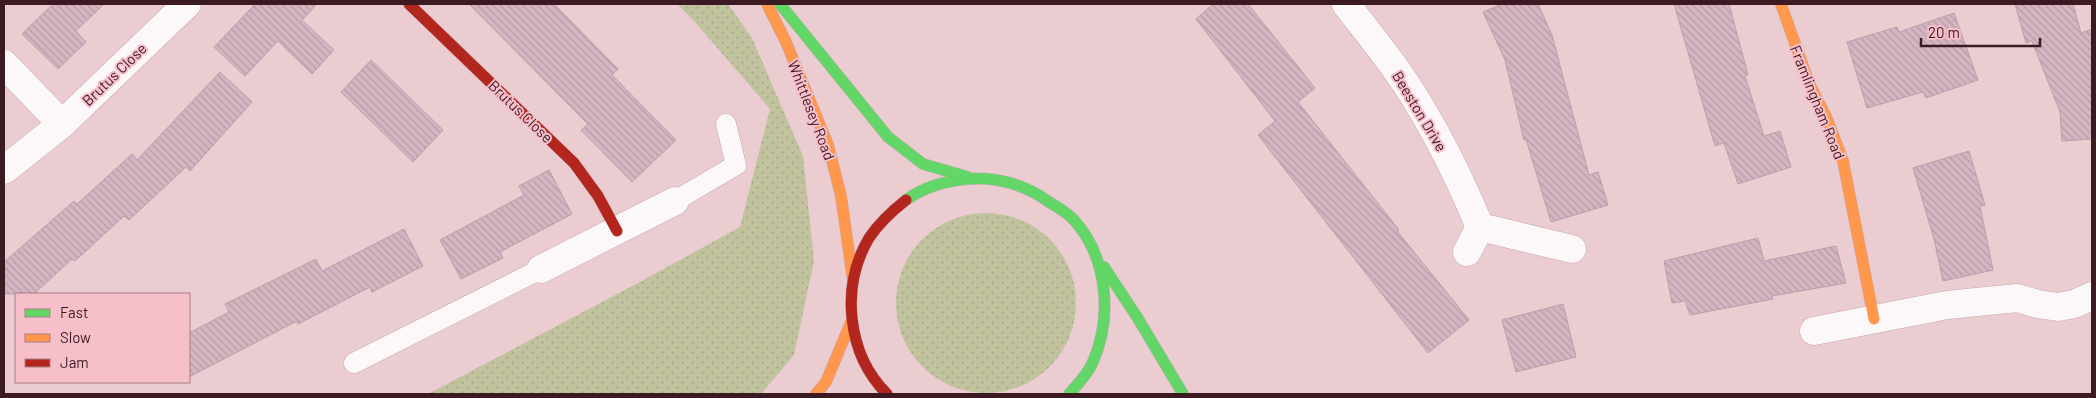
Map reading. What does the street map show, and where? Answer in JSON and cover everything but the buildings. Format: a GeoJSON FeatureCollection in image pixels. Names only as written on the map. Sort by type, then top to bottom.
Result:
{"type":"FeatureCollection","features":[{"type":"Feature","properties":{"kind":"main road","name":"Brutus Close"},"geometry":{"type":"LineString","coordinates":[[410,4],[574,163],[598,196],[617,231]]}},
{"type":"Feature","properties":{"kind":"main road","name":"Whittlesey Road"},"geometry":{"type":"LineString","coordinates":[[767,4],[786,42],[828,145],[841,196],[852,281]]}},
{"type":"Feature","properties":{"kind":"main road","name":"Whittlesey Road"},"geometry":{"type":"LineString","coordinates":[[780,4],[888,137],[923,164],[968,177]]}},
{"type":"Feature","properties":{"kind":"main road","name":"Framlingham Road"},"geometry":{"type":"LineString","coordinates":[[1781,4],[1810,83],[1827,119],[1843,161],[1874,319]]}},
{"type":"Feature","properties":{"kind":"main road"},"geometry":{"type":"LineString","coordinates":[[887,394],[863,360],[851,322],[852,281],[863,249],[881,222],[906,199],[935,184],[968,177],[1008,181],[1044,196],[1075,222],[1137,317],[1183,394]]}},
{"type":"Feature","properties":{"kind":"main road"},"geometry":{"type":"LineString","coordinates":[[1069,394],[1092,364],[1104,329],[1105,291],[1096,256]]}},
{"type":"Feature","properties":{"kind":"main road"},"geometry":{"type":"LineString","coordinates":[[816,394],[826,382],[851,322]]}},
{"type":"Feature","properties":{"kind":"street","name":"Brutus Close"},"geometry":{"type":"LineString","coordinates":[[4,170],[62,124],[187,4]]}},
{"type":"Feature","properties":{"kind":"street","name":"Beeston Drive"},"geometry":{"type":"LineString","coordinates":[[1346,4],[1396,69],[1425,116],[1458,175],[1480,227]]}},
{"type":"Feature","properties":{"kind":"street"},"geometry":{"type":"LineString","coordinates":[[4,64],[62,124]]}},
{"type":"Feature","properties":{"kind":"street"},"geometry":{"type":"LineString","coordinates":[[541,268],[675,200]]}},
{"type":"Feature","properties":{"kind":"street"},"geometry":{"type":"LineString","coordinates":[[1467,252],[1480,227],[1572,249]]}},
{"type":"Feature","properties":{"kind":"street"},"geometry":{"type":"LineString","coordinates":[[1814,331],[1947,305],[2017,298],[2058,307],[2074,304],[2092,296]]}},
{"type":"Feature","properties":{"kind":"lane"},"geometry":{"type":"LineString","coordinates":[[675,200],[736,165],[726,124]]}},
{"type":"Feature","properties":{"kind":"lane"},"geometry":{"type":"LineString","coordinates":[[354,363],[541,268]]}},
{"type":"Feature","properties":{"kind":"green space"},"geometry":{"type":"Polygon","coordinates":[[[677,4],[728,4],[752,38],[803,156],[814,261],[794,355],[761,394],[428,394],[740,227],[770,109],[677,4]]]}},
{"type":"Feature","properties":{"kind":"green space"},"geometry":{"type":"Polygon","coordinates":[[[986,213],[1020,220],[1036,228],[1055,246],[1061,253],[1072,277],[1076,303],[1069,337],[1061,353],[1043,372],[1036,378],[1012,389],[986,393],[952,386],[936,378],[917,360],[911,353],[900,329],[896,303],[903,269],[911,253],[929,234],[936,228],[960,217],[986,213]]]}},
{"type":"Feature","properties":{"kind":"traffic: fast"},"geometry":{"type":"LineString","coordinates":[[780,4],[888,137],[923,164],[968,177]]}},
{"type":"Feature","properties":{"kind":"traffic: fast"},"geometry":{"type":"LineString","coordinates":[[906,200],[927,188],[951,181],[978,178],[1000,180],[1031,191],[1059,208],[1074,220],[1094,252],[1104,289],[1104,308],[1099,346],[1092,364],[1085,376],[1069,394]]}},
{"type":"Feature","properties":{"kind":"traffic: fast"},"geometry":{"type":"LineString","coordinates":[[1104,267],[1137,317],[1183,394]]}},
{"type":"Feature","properties":{"kind":"traffic: slow"},"geometry":{"type":"LineString","coordinates":[[767,4],[786,42],[828,145],[841,196],[853,281]]}},
{"type":"Feature","properties":{"kind":"traffic: slow"},"geometry":{"type":"LineString","coordinates":[[1781,4],[1809,83],[1827,119],[1843,161],[1874,319]]}},
{"type":"Feature","properties":{"kind":"traffic: slow"},"geometry":{"type":"LineString","coordinates":[[816,394],[826,382],[851,322]]}},
{"type":"Feature","properties":{"kind":"traffic: jam"},"geometry":{"type":"LineString","coordinates":[[409,4],[574,163],[598,196],[617,231]]}},
{"type":"Feature","properties":{"kind":"traffic: jam"},"geometry":{"type":"LineString","coordinates":[[887,394],[863,360],[856,340],[851,298],[854,277],[860,257],[869,238],[877,227],[906,200]]}}]}
